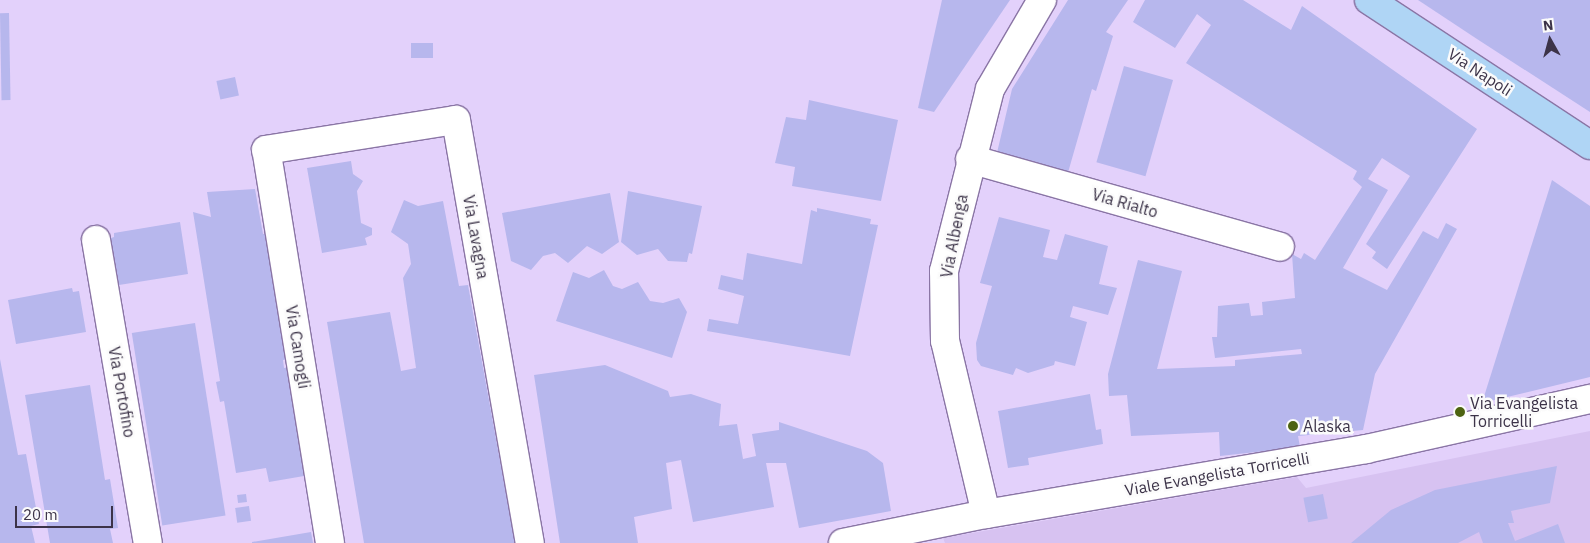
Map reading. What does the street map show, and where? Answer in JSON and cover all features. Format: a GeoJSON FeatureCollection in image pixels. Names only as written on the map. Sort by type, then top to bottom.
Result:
{"type":"FeatureCollection","features":[{"type":"Feature","properties":{"kind":"main road","name":"Via Napoli"},"geometry":{"type":"LineString","coordinates":[[1369,0],[1590,145]]}},
{"type":"Feature","properties":{"kind":"street","name":"Via Albenga"},"geometry":{"type":"LineString","coordinates":[[986,514],[945,341],[944,272],[970,159],[990,89],[1042,0]]}},
{"type":"Feature","properties":{"kind":"street","name":"Via Lavagna"},"geometry":{"type":"LineString","coordinates":[[266,150],[456,120],[530,543]]}},
{"type":"Feature","properties":{"kind":"street","name":"Via Camogli"},"geometry":{"type":"LineString","coordinates":[[266,150],[330,543]]}},
{"type":"Feature","properties":{"kind":"street","name":"Via Rialto"},"geometry":{"type":"LineString","coordinates":[[970,159],[1280,247]]}},
{"type":"Feature","properties":{"kind":"street","name":"Via Portofino"},"geometry":{"type":"LineString","coordinates":[[96,240],[148,543]]}},
{"type":"Feature","properties":{"kind":"street","name":"Viale Evangelista Torricelli"},"geometry":{"type":"LineString","coordinates":[[843,543],[986,514],[1366,449],[1590,400]]}},
{"type":"Feature","properties":{"kind":"shaded area"},"geometry":{"type":"Polygon","coordinates":[[[1590,431],[1590,543],[945,543],[943,538],[1297,477],[1306,488],[1590,431]]]}},
{"type":"Feature","properties":{"kind":"building"},"geometry":{"type":"Polygon","coordinates":[[[942,0],[1010,0],[934,112],[918,108],[942,0]]]}},
{"type":"Feature","properties":{"kind":"building"},"geometry":{"type":"Polygon","coordinates":[[[1068,0],[1128,0],[1106,32],[1113,36],[1096,91],[1092,89],[1067,176],[996,157],[1012,89],[1068,0]]]}},
{"type":"Feature","properties":{"kind":"building"},"geometry":{"type":"Polygon","coordinates":[[[1145,0],[1243,0],[1291,30],[1302,6],[1477,129],[1387,269],[1372,258],[1376,252],[1366,244],[1410,176],[1382,158],[1368,179],[1388,190],[1343,268],[1387,290],[1423,231],[1438,239],[1446,223],[1457,229],[1375,374],[1363,430],[1298,436],[1300,447],[1220,456],[1219,432],[1131,436],[1127,395],[1109,396],[1108,374],[1138,260],[1182,271],[1157,369],[1235,366],[1235,360],[1302,354],[1301,349],[1215,358],[1212,337],[1217,337],[1218,306],[1249,303],[1251,316],[1263,315],[1262,302],[1295,298],[1292,254],[1301,259],[1304,253],[1315,260],[1362,187],[1353,179],[1357,171],[1186,63],[1211,25],[1197,14],[1175,48],[1133,22],[1145,0]]]}},
{"type":"Feature","properties":{"kind":"building"},"geometry":{"type":"Polygon","coordinates":[[[1418,0],[1590,0],[1590,112],[1477,39],[1418,0]]]}},
{"type":"Feature","properties":{"kind":"building"},"geometry":{"type":"Polygon","coordinates":[[[0,13],[9,13],[11,100],[2,100],[0,13]]]}},
{"type":"Feature","properties":{"kind":"building"},"geometry":{"type":"Polygon","coordinates":[[[411,43],[433,43],[433,58],[411,58],[411,43]]]}},
{"type":"Feature","properties":{"kind":"building"},"geometry":{"type":"Polygon","coordinates":[[[1124,66],[1173,80],[1145,176],[1096,162],[1124,66]]]}},
{"type":"Feature","properties":{"kind":"building"},"geometry":{"type":"Polygon","coordinates":[[[235,77],[239,96],[220,100],[216,81],[235,77]]]}},
{"type":"Feature","properties":{"kind":"building"},"geometry":{"type":"Polygon","coordinates":[[[809,100],[898,120],[881,201],[792,186],[795,167],[775,163],[786,117],[806,120],[809,100]]]}},
{"type":"Feature","properties":{"kind":"building"},"geometry":{"type":"Polygon","coordinates":[[[351,161],[353,174],[363,181],[357,191],[361,223],[372,228],[372,235],[365,238],[367,245],[322,253],[307,168],[351,161]]]}},
{"type":"Feature","properties":{"kind":"building"},"geometry":{"type":"Polygon","coordinates":[[[1552,180],[1590,206],[1590,377],[1482,403],[1552,180]]]}},
{"type":"Feature","properties":{"kind":"building"},"geometry":{"type":"Polygon","coordinates":[[[255,189],[263,234],[270,234],[290,359],[283,360],[284,368],[290,367],[306,460],[302,461],[304,476],[269,482],[266,468],[236,473],[224,401],[220,402],[216,382],[220,381],[193,212],[211,217],[207,192],[255,189]]]}},
{"type":"Feature","properties":{"kind":"building"},"geometry":{"type":"Polygon","coordinates":[[[628,191],[702,206],[692,254],[689,253],[687,262],[668,261],[658,249],[637,255],[621,242],[628,191]]]}},
{"type":"Feature","properties":{"kind":"building"},"geometry":{"type":"Polygon","coordinates":[[[610,193],[619,242],[602,254],[587,246],[568,263],[555,253],[543,256],[531,270],[511,261],[502,213],[610,193]]]}},
{"type":"Feature","properties":{"kind":"building"},"geometry":{"type":"Polygon","coordinates":[[[404,200],[418,206],[443,201],[459,286],[468,285],[515,543],[364,543],[327,322],[390,312],[401,371],[416,368],[403,278],[411,264],[408,244],[391,232],[404,200]]]}},
{"type":"Feature","properties":{"kind":"building"},"geometry":{"type":"Polygon","coordinates":[[[817,208],[871,219],[870,224],[878,225],[850,356],[707,331],[709,319],[738,324],[744,296],[718,289],[721,275],[743,280],[747,253],[802,264],[811,210],[817,212],[817,208]]]}},
{"type":"Feature","properties":{"kind":"building"},"geometry":{"type":"Polygon","coordinates":[[[999,217],[1050,230],[1043,257],[1057,260],[1065,234],[1108,246],[1099,284],[1117,288],[1108,315],[1073,306],[1070,317],[1087,322],[1075,366],[1055,361],[1054,365],[1028,373],[1016,368],[1013,375],[981,366],[977,360],[976,343],[992,286],[980,283],[999,217]]]}},
{"type":"Feature","properties":{"kind":"building"},"geometry":{"type":"Polygon","coordinates":[[[180,222],[188,274],[119,285],[108,239],[114,237],[114,233],[180,222]]]}},
{"type":"Feature","properties":{"kind":"building"},"geometry":{"type":"Polygon","coordinates":[[[604,270],[613,286],[622,289],[638,282],[650,301],[663,303],[679,298],[687,312],[672,358],[556,321],[573,272],[589,278],[604,270]]]}},
{"type":"Feature","properties":{"kind":"building"},"geometry":{"type":"Polygon","coordinates":[[[72,288],[73,292],[79,291],[86,332],[16,344],[8,300],[72,288]]]}},
{"type":"Feature","properties":{"kind":"building"},"geometry":{"type":"Polygon","coordinates":[[[195,323],[226,516],[162,526],[132,333],[195,323]]]}},
{"type":"Feature","properties":{"kind":"building"},"geometry":{"type":"Polygon","coordinates":[[[0,359],[18,455],[26,454],[39,524],[31,526],[35,543],[0,543],[0,359]]]}},
{"type":"Feature","properties":{"kind":"building"},"geometry":{"type":"Polygon","coordinates":[[[605,365],[668,391],[670,397],[691,394],[721,404],[719,426],[737,424],[743,459],[756,456],[752,434],[779,430],[779,422],[867,451],[883,463],[891,511],[799,528],[786,463],[766,463],[774,507],[693,522],[681,460],[666,463],[672,509],[634,517],[638,543],[560,543],[534,375],[605,365]]]}},
{"type":"Feature","properties":{"kind":"building"},"geometry":{"type":"Polygon","coordinates":[[[90,385],[105,480],[110,479],[118,528],[110,529],[113,543],[50,543],[25,395],[90,385]]]}},
{"type":"Feature","properties":{"kind":"building"},"geometry":{"type":"Polygon","coordinates":[[[1090,394],[1096,430],[1101,429],[1103,444],[1028,458],[1029,465],[1008,468],[998,411],[1090,394]]]}},
{"type":"Feature","properties":{"kind":"building"},"geometry":{"type":"Polygon","coordinates":[[[1557,466],[1550,503],[1511,511],[1514,523],[1508,523],[1515,541],[1558,524],[1565,543],[1483,543],[1479,532],[1458,543],[1351,543],[1391,510],[1435,490],[1557,466]]]}},
{"type":"Feature","properties":{"kind":"building"},"geometry":{"type":"Polygon","coordinates":[[[246,494],[247,502],[238,503],[237,495],[246,494]]]}},
{"type":"Feature","properties":{"kind":"building"},"geometry":{"type":"Polygon","coordinates":[[[1323,494],[1328,519],[1308,522],[1303,498],[1323,494]]]}},
{"type":"Feature","properties":{"kind":"building"},"geometry":{"type":"Polygon","coordinates":[[[249,506],[251,521],[237,523],[235,508],[249,506]]]}},
{"type":"Feature","properties":{"kind":"building"},"geometry":{"type":"Polygon","coordinates":[[[311,532],[313,543],[252,543],[252,542],[311,532]]]}},
{"type":"Feature","properties":{"kind":"place","name":"Via Evangelista Torricelli"},"geometry":{"type":"Point","coordinates":[1460,412]}},
{"type":"Feature","properties":{"kind":"place","name":"Alaska"},"geometry":{"type":"Point","coordinates":[1293,426]}}]}
